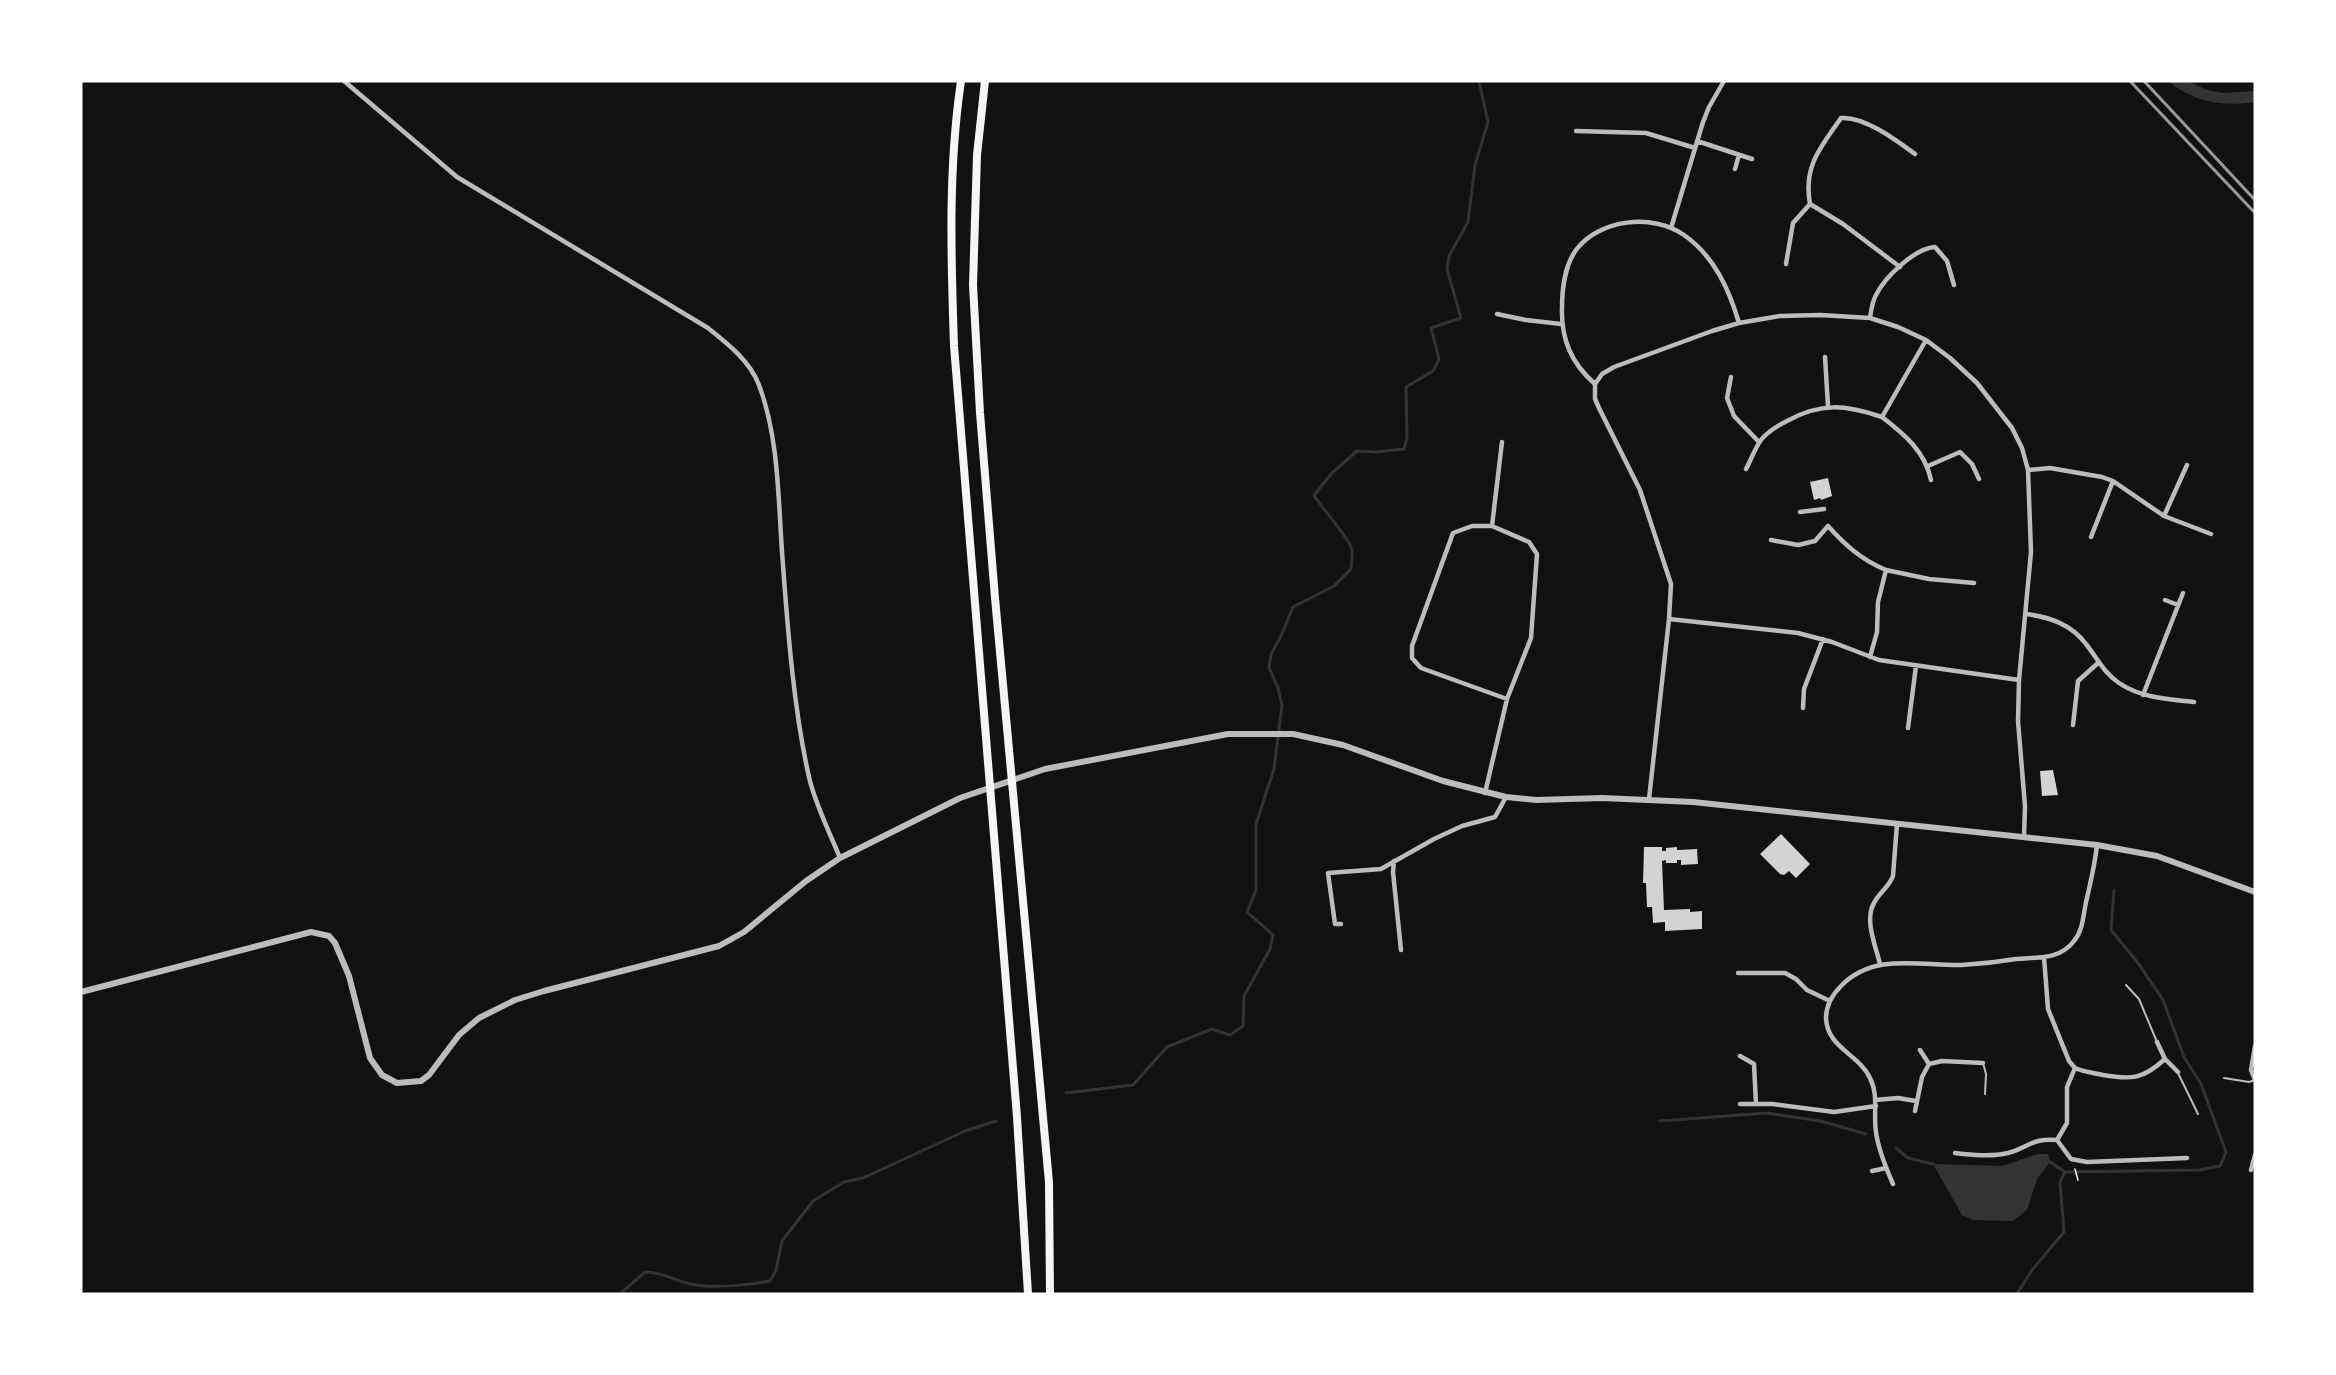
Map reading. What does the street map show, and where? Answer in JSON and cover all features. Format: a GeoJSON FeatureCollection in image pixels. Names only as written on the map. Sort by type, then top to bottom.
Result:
{"type":"FeatureCollection","features":[{"type":"Feature","properties":{"kind":"highway"},"geometry":{"type":"LineString","coordinates":[[962,81],[957,108],[951,194],[950,236],[954,346],[1016,1105],[1028,1294]]}},
{"type":"Feature","properties":{"kind":"highway"},"geometry":{"type":"LineString","coordinates":[[985,81],[977,155],[973,285],[980,413],[994,586],[1049,1182],[1050,1294]]}},
{"type":"Feature","properties":{"kind":"street"},"geometry":{"type":"LineString","coordinates":[[344,81],[457,177],[708,328],[726,342],[749,367],[758,382],[769,418],[779,499],[788,626],[809,779],[840,858]]}},
{"type":"Feature","properties":{"kind":"street"},"geometry":{"type":"LineString","coordinates":[[1671,228],[1709,107],[1724,81]]}},
{"type":"Feature","properties":{"kind":"street"},"geometry":{"type":"LineString","coordinates":[[1900,267],[1843,224],[1810,204],[1808,194],[1810,167],[1820,146],[1841,118],[1854,117],[1896,140],[1915,154]]}},
{"type":"Feature","properties":{"kind":"street"},"geometry":{"type":"LineString","coordinates":[[1576,130],[1647,133],[1695,148]]}},
{"type":"Feature","properties":{"kind":"street"},"geometry":{"type":"LineString","coordinates":[[1697,141],[1752,159]]}},
{"type":"Feature","properties":{"kind":"street"},"geometry":{"type":"LineString","coordinates":[[1735,168],[1739,155]]}},
{"type":"Feature","properties":{"kind":"street"},"geometry":{"type":"LineString","coordinates":[[1786,264],[1793,224],[1810,204]]}},
{"type":"Feature","properties":{"kind":"street"},"geometry":{"type":"LineString","coordinates":[[1595,384],[1575,364],[1567,349],[1561,324],[1562,303],[1568,270],[1575,251],[1591,236],[1611,225],[1633,223],[1671,228],[1697,246],[1713,264],[1730,293],[1739,323]]}},
{"type":"Feature","properties":{"kind":"street"},"geometry":{"type":"LineString","coordinates":[[1870,318],[1874,297],[1900,267],[1926,247],[1935,247],[1947,261],[1954,285]]}},
{"type":"Feature","properties":{"kind":"street"},"geometry":{"type":"LineString","coordinates":[[1497,314],[1561,324]]}},
{"type":"Feature","properties":{"kind":"street"},"geometry":{"type":"LineString","coordinates":[[1649,799],[1671,594],[1667,569],[1640,490],[1595,399],[1595,384],[1602,374],[1614,367],[1690,337],[1739,323],[1780,316],[1820,315],[1870,318],[1926,340],[1964,371],[1997,408],[2017,438],[2028,470],[2031,552],[2019,680],[2018,721],[2025,806],[2024,837]]}},
{"type":"Feature","properties":{"kind":"street"},"geometry":{"type":"LineString","coordinates":[[1882,417],[1926,340]]}},
{"type":"Feature","properties":{"kind":"street"},"geometry":{"type":"LineString","coordinates":[[1825,357],[1828,406]]}},
{"type":"Feature","properties":{"kind":"street"},"geometry":{"type":"LineString","coordinates":[[1731,377],[1727,398],[1734,416],[1759,442]]}},
{"type":"Feature","properties":{"kind":"street"},"geometry":{"type":"LineString","coordinates":[[1746,469],[1759,442],[1769,431],[1795,416],[1828,406],[1855,408],[1882,417],[1911,441],[1928,466],[1931,480]]}},
{"type":"Feature","properties":{"kind":"street"},"geometry":{"type":"LineString","coordinates":[[1492,526],[1502,442]]}},
{"type":"Feature","properties":{"kind":"street"},"geometry":{"type":"LineString","coordinates":[[1928,466],[1960,452],[1972,465],[1979,479]]}},
{"type":"Feature","properties":{"kind":"street"},"geometry":{"type":"LineString","coordinates":[[2164,516],[2187,465]]}},
{"type":"Feature","properties":{"kind":"street"},"geometry":{"type":"LineString","coordinates":[[2028,470],[2049,468],[2102,477],[2113,481],[2164,516],[2211,534]]}},
{"type":"Feature","properties":{"kind":"street"},"geometry":{"type":"LineString","coordinates":[[2091,537],[2113,481]]}},
{"type":"Feature","properties":{"kind":"street"},"geometry":{"type":"LineString","coordinates":[[1800,513],[1824,508]]}},
{"type":"Feature","properties":{"kind":"street"},"geometry":{"type":"LineString","coordinates":[[1485,793],[1507,699],[1531,638],[1537,554],[1529,542],[1492,526],[1472,526],[1454,533],[1412,646],[1412,658],[1421,668],[1507,699]]}},
{"type":"Feature","properties":{"kind":"street"},"geometry":{"type":"LineString","coordinates":[[1771,540],[1798,545],[1815,541],[1828,526],[1845,545],[1866,562],[1886,570],[1929,579],[1974,583]]}},
{"type":"Feature","properties":{"kind":"street"},"geometry":{"type":"LineString","coordinates":[[1870,657],[1877,632],[1878,602],[1886,570]]}},
{"type":"Feature","properties":{"kind":"street"},"geometry":{"type":"LineString","coordinates":[[2143,695],[2183,593]]}},
{"type":"Feature","properties":{"kind":"street"},"geometry":{"type":"LineString","coordinates":[[2165,600],[2178,604]]}},
{"type":"Feature","properties":{"kind":"street"},"geometry":{"type":"LineString","coordinates":[[2025,614],[2047,618],[2071,629],[2085,643],[2098,663],[2117,681],[2143,695],[2194,702]]}},
{"type":"Feature","properties":{"kind":"street"},"geometry":{"type":"LineString","coordinates":[[1669,619],[1798,633],[1823,639],[1870,657],[1916,666],[2019,680]]}},
{"type":"Feature","properties":{"kind":"street"},"geometry":{"type":"LineString","coordinates":[[1803,708],[1804,689],[1823,639]]}},
{"type":"Feature","properties":{"kind":"street"},"geometry":{"type":"LineString","coordinates":[[2073,725],[2078,681],[2098,663]]}},
{"type":"Feature","properties":{"kind":"street"},"geometry":{"type":"LineString","coordinates":[[1908,728],[1916,666]]}},
{"type":"Feature","properties":{"kind":"street"},"geometry":{"type":"LineString","coordinates":[[81,992],[311,932],[329,936],[335,943],[349,976],[370,1058],[382,1075],[397,1083],[421,1081],[439,1065],[459,1035],[479,1018],[515,1000],[544,991],[719,946],[744,932],[806,881],[840,858],[960,798],[1045,769],[1228,734],[1293,734],[1343,745],[1443,781],[1506,797],[1536,800],[1649,799],[2097,845],[2157,856],[2255,892]]}},
{"type":"Feature","properties":{"kind":"street"},"geometry":{"type":"LineString","coordinates":[[1341,924],[1335,924],[1328,873],[1381,869],[1462,826],[1495,817],[1506,797]]}},
{"type":"Feature","properties":{"kind":"street"},"geometry":{"type":"LineString","coordinates":[[1880,964],[1871,926],[1871,911],[1875,901],[1893,876],[1897,824]]}},
{"type":"Feature","properties":{"kind":"street"},"geometry":{"type":"LineString","coordinates":[[1893,1184],[1876,1132],[1876,1103],[1871,1080],[1866,1070],[1839,1048],[1829,1032],[1826,1016],[1830,1001],[1847,980],[1867,968],[1889,962],[1960,965],[2044,957],[2061,952],[2078,936],[2092,884],[2097,845]]}},
{"type":"Feature","properties":{"kind":"street"},"geometry":{"type":"LineString","coordinates":[[1394,861],[1393,872],[1401,950]]}},
{"type":"Feature","properties":{"kind":"street"},"geometry":{"type":"LineString","coordinates":[[2044,957],[2048,1009],[2069,1061],[2075,1068],[2134,1078],[2148,1072],[2165,1059]]}},
{"type":"Feature","properties":{"kind":"street"},"geometry":{"type":"LineString","coordinates":[[1738,973],[1785,973],[1796,979],[1807,990],[1830,1001]]}},
{"type":"Feature","properties":{"kind":"street"},"geometry":{"type":"LineString","coordinates":[[2157,1042],[2165,1059],[2178,1072]]}},
{"type":"Feature","properties":{"kind":"street"},"geometry":{"type":"LineString","coordinates":[[2255,1046],[2252,1070],[2255,1080]]}},
{"type":"Feature","properties":{"kind":"street"},"geometry":{"type":"LineString","coordinates":[[1920,1050],[1929,1064]]}},
{"type":"Feature","properties":{"kind":"street"},"geometry":{"type":"LineString","coordinates":[[1740,1056],[1754,1064],[1756,1104]]}},
{"type":"Feature","properties":{"kind":"street"},"geometry":{"type":"LineString","coordinates":[[1915,1111],[1922,1077],[1929,1064],[1942,1060],[1983,1063]]}},
{"type":"Feature","properties":{"kind":"street"},"geometry":{"type":"LineString","coordinates":[[2057,1140],[2067,1123],[2067,1087],[2075,1068]]}},
{"type":"Feature","properties":{"kind":"street"},"geometry":{"type":"LineString","coordinates":[[1740,1104],[1795,1106],[1834,1112],[1898,1098],[1916,1101]]}},
{"type":"Feature","properties":{"kind":"street"},"geometry":{"type":"LineString","coordinates":[[1955,1153],[1974,1155],[2007,1153],[2041,1139],[2057,1140]]}},
{"type":"Feature","properties":{"kind":"street"},"geometry":{"type":"LineString","coordinates":[[2057,1140],[2071,1159],[2087,1162],[2187,1158]]}},
{"type":"Feature","properties":{"kind":"street"},"geometry":{"type":"LineString","coordinates":[[2251,1170],[2255,1155]]}},
{"type":"Feature","properties":{"kind":"street"},"geometry":{"type":"LineString","coordinates":[[1872,1172],[1886,1168]]}},
{"type":"Feature","properties":{"kind":"lane"},"geometry":{"type":"LineString","coordinates":[[2126,986],[2139,999],[2157,1042]]}},
{"type":"Feature","properties":{"kind":"lane"},"geometry":{"type":"LineString","coordinates":[[1983,1063],[1986,1074],[1985,1094]]}},
{"type":"Feature","properties":{"kind":"lane"},"geometry":{"type":"LineString","coordinates":[[2178,1072],[2198,1114]]}},
{"type":"Feature","properties":{"kind":"lane"},"geometry":{"type":"LineString","coordinates":[[2224,1078],[2250,1082],[2255,1080]]}},
{"type":"Feature","properties":{"kind":"path"},"geometry":{"type":"LineString","coordinates":[[2075,1169],[2078,1180]]}},
{"type":"Feature","properties":{"kind":"shaded area"},"geometry":{"type":"Polygon","coordinates":[[[2168,81],[2188,81],[2207,90],[2223,93],[2255,91],[2255,102],[2231,104],[2209,101],[2188,94],[2168,81]]]}},
{"type":"Feature","properties":{"kind":"shaded area"},"geometry":{"type":"Polygon","coordinates":[[[2037,1154],[2048,1154],[2050,1162],[2037,1179],[2027,1210],[2013,1221],[1973,1220],[1962,1215],[1933,1164],[2003,1166],[2037,1154]]]}},
{"type":"Feature","properties":{"kind":"building"},"geometry":{"type":"Polygon","coordinates":[[[1828,478],[1832,496],[1814,500],[1810,482],[1828,478]]]}},
{"type":"Feature","properties":{"kind":"building"},"geometry":{"type":"Polygon","coordinates":[[[2053,770],[2058,795],[2042,796],[2040,771],[2053,770]]]}},
{"type":"Feature","properties":{"kind":"building"},"geometry":{"type":"Polygon","coordinates":[[[1781,834],[1810,864],[1796,878],[1789,871],[1784,875],[1780,874],[1760,854],[1781,834]]]}},
{"type":"Feature","properties":{"kind":"building"},"geometry":{"type":"Polygon","coordinates":[[[1644,847],[1662,847],[1662,851],[1666,851],[1666,848],[1677,847],[1677,850],[1697,849],[1698,864],[1681,865],[1681,860],[1677,860],[1677,863],[1662,861],[1664,910],[1702,911],[1702,929],[1665,931],[1665,922],[1653,923],[1652,907],[1647,907],[1646,883],[1643,883],[1644,847]]]}},
{"type":"Feature","properties":{"kind":"waterway"},"geometry":{"type":"LineString","coordinates":[[1066,1093],[1133,1085],[1167,1047],[1212,1029],[1230,1035],[1243,1026],[1244,996],[1270,949],[1273,935],[1247,912],[1256,890],[1256,824],[1274,769],[1282,705],[1278,688],[1269,668],[1271,654],[1293,607],[1334,586],[1351,569],[1350,544],[1314,495],[1332,473],[1357,451],[1376,452],[1404,449],[1407,438],[1406,387],[1433,371],[1439,359],[1431,328],[1461,318],[1447,269],[1449,256],[1468,222],[1475,165],[1488,122],[1479,81]]}},
{"type":"Feature","properties":{"kind":"waterway"},"geometry":{"type":"LineString","coordinates":[[2050,1162],[2065,1172],[2199,1170],[2220,1166],[2226,1152],[2201,1084],[2184,1057],[2163,1000],[2138,963],[2111,930],[2114,890]]}},
{"type":"Feature","properties":{"kind":"waterway"},"geometry":{"type":"LineString","coordinates":[[1660,1121],[1766,1113],[1821,1121],[1866,1134]]}},
{"type":"Feature","properties":{"kind":"waterway"},"geometry":{"type":"LineString","coordinates":[[620,1294],[645,1272],[690,1284],[710,1286],[770,1281],[776,1270],[782,1241],[813,1201],[844,1182],[863,1178],[965,1131],[996,1121]]}},
{"type":"Feature","properties":{"kind":"waterway"},"geometry":{"type":"LineString","coordinates":[[1896,1148],[1908,1158],[1933,1164]]}},
{"type":"Feature","properties":{"kind":"waterway"},"geometry":{"type":"LineString","coordinates":[[2017,1294],[2032,1270],[2064,1232],[2060,1182],[2065,1172]]}},
{"type":"Feature","properties":{"kind":"railway"},"geometry":{"type":"LineString","coordinates":[[2130,81],[2255,213]]}},
{"type":"Feature","properties":{"kind":"railway"},"geometry":{"type":"LineString","coordinates":[[2144,81],[2255,200]]}}]}
